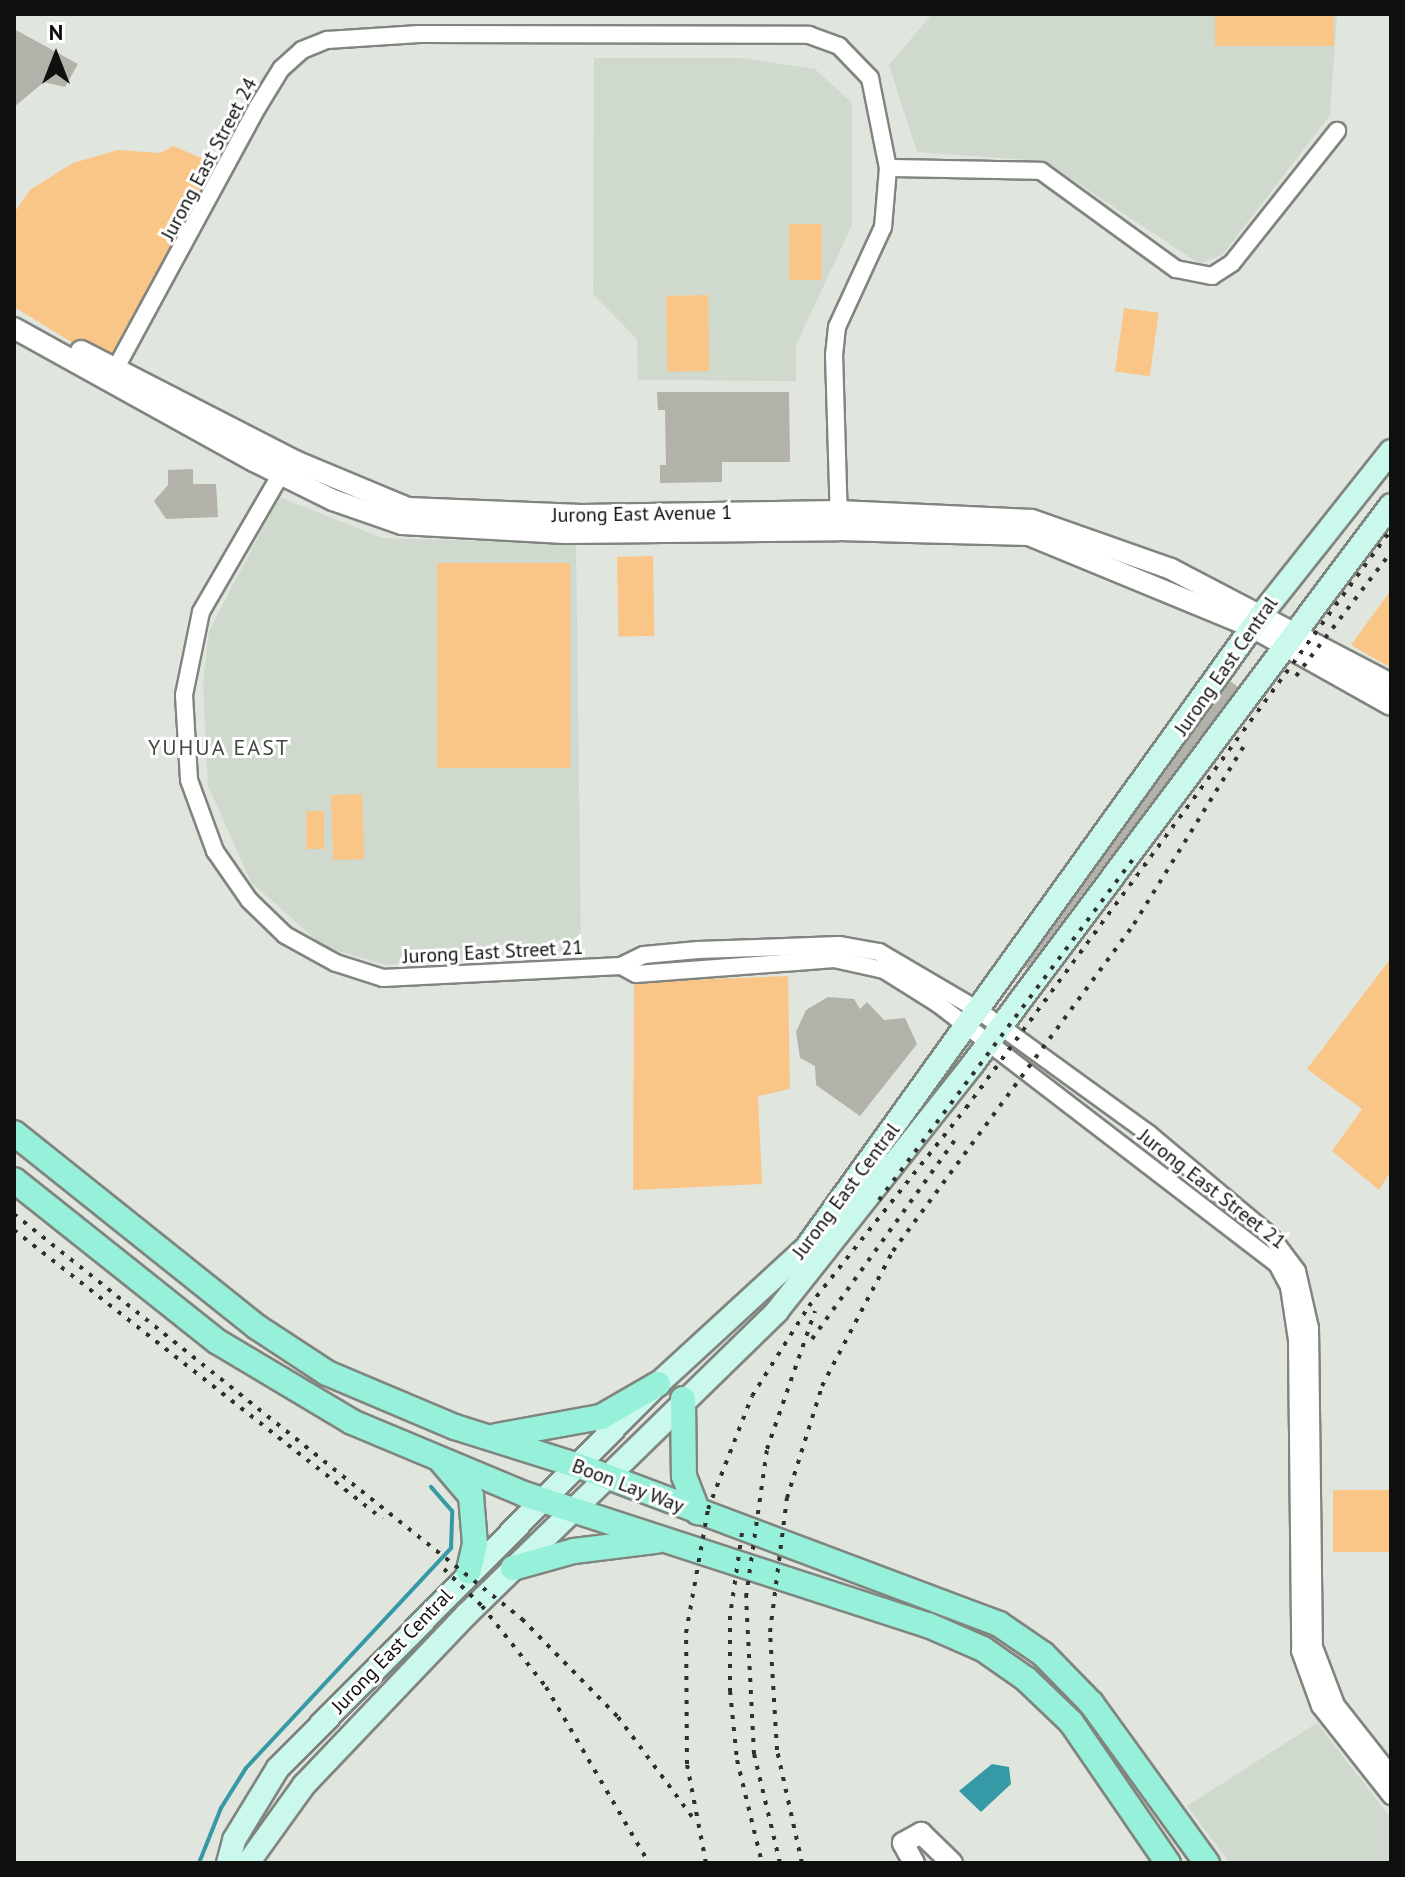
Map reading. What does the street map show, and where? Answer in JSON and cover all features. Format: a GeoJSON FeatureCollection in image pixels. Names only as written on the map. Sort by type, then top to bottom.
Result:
{"type":"FeatureCollection","features":[{"type":"Feature","properties":{"kind":"main road","name":"Jurong East Central"},"geometry":{"type":"LineString","coordinates":[[228,1863],[234,1840],[278,1768],[469,1571],[579,1466],[658,1384],[806,1248],[1256,621],[1391,451]]}},
{"type":"Feature","properties":{"kind":"main road","name":"Jurong East Central"},"geometry":{"type":"LineString","coordinates":[[248,1863],[272,1824],[513,1568],[604,1475],[777,1311],[993,1035],[1288,637],[1391,505]]}},
{"type":"Feature","properties":{"kind":"main road","name":"Boon Lay Way"},"geometry":{"type":"LineString","coordinates":[[14,1133],[257,1327],[327,1373],[490,1437],[579,1466],[956,1604],[1020,1638],[1091,1703],[1207,1863]]}},
{"type":"Feature","properties":{"kind":"main road","name":"Boon Lay Way"},"geometry":{"type":"LineString","coordinates":[[14,1180],[218,1342],[352,1422],[543,1500],[928,1625],[983,1649],[1026,1679],[1071,1722],[1168,1863]]}},
{"type":"Feature","properties":{"kind":"main road"},"geometry":{"type":"LineString","coordinates":[[490,1437],[601,1417],[658,1384]]}},
{"type":"Feature","properties":{"kind":"main road"},"geometry":{"type":"LineString","coordinates":[[683,1399],[684,1476],[698,1512]]}},
{"type":"Feature","properties":{"kind":"main road"},"geometry":{"type":"LineString","coordinates":[[440,1460],[471,1496],[475,1544],[469,1571]]}},
{"type":"Feature","properties":{"kind":"main road"},"geometry":{"type":"LineString","coordinates":[[513,1568],[574,1551],[667,1540]]}},
{"type":"Feature","properties":{"kind":"main road"},"geometry":{"type":"LineString","coordinates":[[267,1863],[272,1824]]}},
{"type":"Feature","properties":{"kind":"street","name":"Jurong East Street 24"},"geometry":{"type":"LineString","coordinates":[[112,375],[281,69],[302,50],[327,40],[565,30],[809,35],[839,46],[870,78],[888,168],[883,227],[835,341],[839,520]]}},
{"type":"Feature","properties":{"kind":"street"},"geometry":{"type":"LineString","coordinates":[[888,168],[1041,171],[1176,269],[1212,276],[1232,263],[1337,131]]}},
{"type":"Feature","properties":{"kind":"street","name":"Jurong East Avenue 1"},"geometry":{"type":"LineString","coordinates":[[14,316],[112,375]]}},
{"type":"Feature","properties":{"kind":"street","name":"Jurong East Avenue 1"},"geometry":{"type":"LineString","coordinates":[[14,328],[112,375],[286,466],[370,497],[453,514],[1032,520],[1134,553],[1288,637]]}},
{"type":"Feature","properties":{"kind":"street","name":"Jurong East Street 21"},"geometry":{"type":"LineString","coordinates":[[286,466],[201,612],[184,695],[189,780],[215,851],[240,888],[285,935],[383,978],[621,966],[636,974],[854,961],[895,975],[973,1018],[1243,1234],[1281,1270],[1297,1340],[1300,1651],[1320,1706],[1391,1796]]}},
{"type":"Feature","properties":{"kind":"street"},"geometry":{"type":"LineString","coordinates":[[1288,637],[1391,684]]}},
{"type":"Feature","properties":{"kind":"street"},"geometry":{"type":"LineString","coordinates":[[1288,637],[1391,705]]}},
{"type":"Feature","properties":{"kind":"street","name":"Jurong East Street 21"},"geometry":{"type":"LineString","coordinates":[[993,1035],[1149,1134],[1288,1253],[1307,1300],[1310,1328],[1314,1647],[1336,1705],[1391,1775]]}},
{"type":"Feature","properties":{"kind":"street"},"geometry":{"type":"LineString","coordinates":[[914,1863],[903,1843],[921,1833],[952,1863]]}},
{"type":"Feature","properties":{"kind":"shaded area"},"geometry":{"type":"Polygon","coordinates":[[[932,14],[1337,14],[1330,115],[1223,254],[1200,264],[1044,161],[917,152],[889,65],[932,14]]]}},
{"type":"Feature","properties":{"kind":"shaded area"},"geometry":{"type":"Polygon","coordinates":[[[1215,14],[1334,14],[1334,46],[1215,46],[1215,14]]]}},
{"type":"Feature","properties":{"kind":"shaded area"},"geometry":{"type":"Polygon","coordinates":[[[594,58],[740,58],[815,69],[852,103],[852,225],[796,345],[796,381],[638,380],[637,339],[593,294],[594,58]]]}},
{"type":"Feature","properties":{"kind":"shaded area"},"geometry":{"type":"Polygon","coordinates":[[[173,146],[223,167],[116,369],[14,307],[14,213],[30,190],[73,163],[118,150],[160,153],[173,146]]]}},
{"type":"Feature","properties":{"kind":"shaded area"},"geometry":{"type":"Polygon","coordinates":[[[789,224],[822,224],[822,280],[789,280],[789,224]]]}},
{"type":"Feature","properties":{"kind":"shaded area"},"geometry":{"type":"Polygon","coordinates":[[[708,295],[709,371],[667,372],[666,296],[708,295]]]}},
{"type":"Feature","properties":{"kind":"shaded area"},"geometry":{"type":"Polygon","coordinates":[[[1124,308],[1159,313],[1150,376],[1115,371],[1124,308]]]}},
{"type":"Feature","properties":{"kind":"shaded area"},"geometry":{"type":"Polygon","coordinates":[[[279,497],[382,538],[576,544],[581,949],[387,965],[324,947],[251,882],[208,786],[203,685],[209,631],[279,497]]]}},
{"type":"Feature","properties":{"kind":"shaded area"},"geometry":{"type":"Polygon","coordinates":[[[653,556],[654,636],[618,637],[617,557],[653,556]]]}},
{"type":"Feature","properties":{"kind":"shaded area"},"geometry":{"type":"Polygon","coordinates":[[[437,563],[570,563],[570,768],[437,768],[437,563]]]}},
{"type":"Feature","properties":{"kind":"shaded area"},"geometry":{"type":"Polygon","coordinates":[[[1391,590],[1391,668],[1351,645],[1391,590]]]}},
{"type":"Feature","properties":{"kind":"shaded area"},"geometry":{"type":"Polygon","coordinates":[[[362,794],[364,859],[333,860],[331,795],[362,794]]]}},
{"type":"Feature","properties":{"kind":"shaded area"},"geometry":{"type":"Polygon","coordinates":[[[306,811],[324,811],[324,849],[306,849],[306,811]]]}},
{"type":"Feature","properties":{"kind":"shaded area"},"geometry":{"type":"Polygon","coordinates":[[[1391,958],[1391,1171],[1379,1190],[1332,1151],[1362,1109],[1307,1069],[1391,958]]]}},
{"type":"Feature","properties":{"kind":"shaded area"},"geometry":{"type":"Polygon","coordinates":[[[788,976],[790,1089],[758,1096],[762,1184],[633,1190],[634,982],[788,976]]]}},
{"type":"Feature","properties":{"kind":"shaded area"},"geometry":{"type":"Polygon","coordinates":[[[1333,1490],[1391,1490],[1391,1552],[1333,1552],[1333,1490]]]}},
{"type":"Feature","properties":{"kind":"shaded area"},"geometry":{"type":"Polygon","coordinates":[[[1317,1723],[1391,1818],[1391,1863],[1230,1863],[1187,1806],[1317,1723]]]}},
{"type":"Feature","properties":{"kind":"water"},"geometry":{"type":"Polygon","coordinates":[[[992,1764],[1009,1767],[1011,1784],[981,1812],[959,1791],[992,1764]]]}},
{"type":"Feature","properties":{"kind":"building"},"geometry":{"type":"Polygon","coordinates":[[[14,29],[78,64],[65,87],[44,82],[14,107],[14,29]]]}},
{"type":"Feature","properties":{"kind":"building"},"geometry":{"type":"Polygon","coordinates":[[[657,392],[789,392],[790,462],[722,462],[722,482],[660,483],[660,465],[666,465],[665,410],[658,410],[657,392]]]}},
{"type":"Feature","properties":{"kind":"building"},"geometry":{"type":"Polygon","coordinates":[[[193,469],[193,484],[216,484],[218,517],[166,519],[154,501],[168,485],[168,470],[193,469]]]}},
{"type":"Feature","properties":{"kind":"building"},"geometry":{"type":"Polygon","coordinates":[[[1230,681],[1238,687],[1025,967],[1230,681]]]}},
{"type":"Feature","properties":{"kind":"building"},"geometry":{"type":"Polygon","coordinates":[[[828,997],[854,999],[860,1009],[867,1002],[884,1020],[905,1018],[917,1044],[860,1116],[816,1085],[815,1066],[800,1058],[796,1032],[806,1010],[828,997]]]}},
{"type":"Feature","properties":{"kind":"waterway"},"geometry":{"type":"LineString","coordinates":[[199,1863],[221,1808],[246,1768],[451,1548],[452,1511],[431,1487]]}},
{"type":"Feature","properties":{"kind":"railway"},"geometry":{"type":"LineString","coordinates":[[706,1863],[687,1764],[686,1633],[708,1509],[752,1396],[809,1306],[966,1108],[1391,530]]}},
{"type":"Feature","properties":{"kind":"railway"},"geometry":{"type":"LineString","coordinates":[[1296,676],[1391,552]]}},
{"type":"Feature","properties":{"kind":"railway"},"geometry":{"type":"LineString","coordinates":[[802,1863],[777,1750],[770,1632],[787,1498],[822,1386],[893,1251],[1134,924],[1247,741]]}},
{"type":"Feature","properties":{"kind":"railway"},"geometry":{"type":"LineString","coordinates":[[879,1200],[1137,854]]}},
{"type":"Feature","properties":{"kind":"railway"},"geometry":{"type":"LineString","coordinates":[[812,1339],[957,1137]]}},
{"type":"Feature","properties":{"kind":"railway"},"geometry":{"type":"LineString","coordinates":[[14,1214],[522,1619],[618,1717],[693,1818]]}},
{"type":"Feature","properties":{"kind":"railway"},"geometry":{"type":"LineString","coordinates":[[14,1230],[382,1519]]}},
{"type":"Feature","properties":{"kind":"railway"},"geometry":{"type":"LineString","coordinates":[[780,1863],[754,1754],[746,1597],[767,1449],[815,1311]]}},
{"type":"Feature","properties":{"kind":"railway"},"geometry":{"type":"LineString","coordinates":[[742,1533],[730,1616],[730,1691],[737,1760],[762,1863]]}},
{"type":"Feature","properties":{"kind":"railway"},"geometry":{"type":"LineString","coordinates":[[444,1569],[482,1606],[546,1687],[649,1863]]}},
{"type":"Feature","properties":{"kind":"district","name":"YUHUA EAST"},"geometry":{"type":"Point","coordinates":[219,748]}}]}
